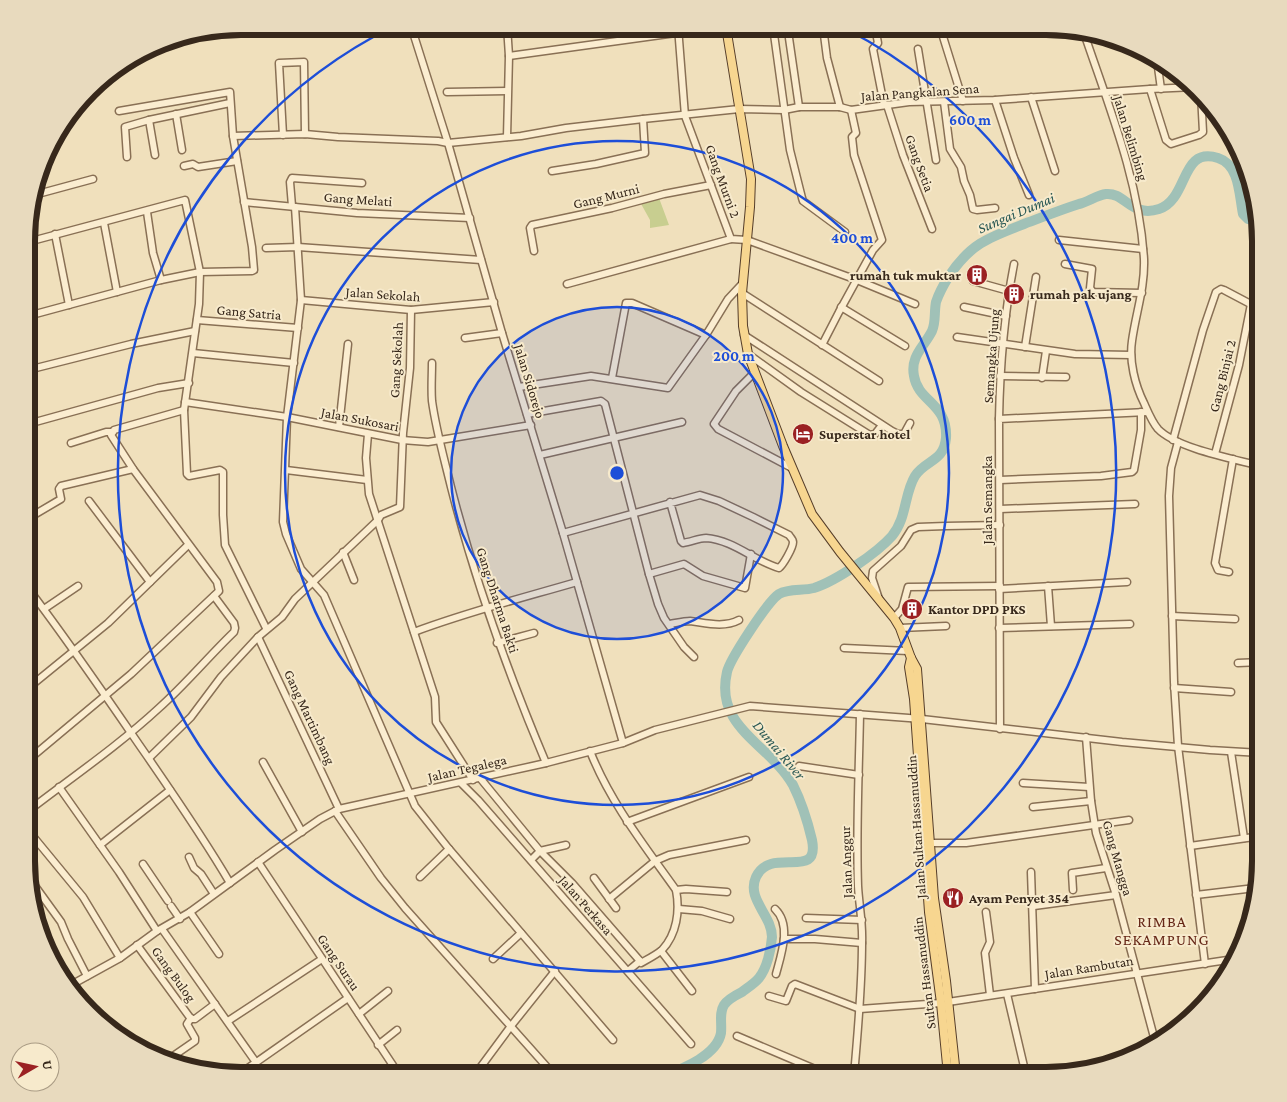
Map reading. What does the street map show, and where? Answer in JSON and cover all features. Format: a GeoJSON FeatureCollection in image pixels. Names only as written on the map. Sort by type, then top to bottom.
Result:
{"type":"FeatureCollection","features":[{"type":"Feature","properties":{"kind":"main road"},"geometry":{"type":"LineString","coordinates":[[727,35],[751,179],[742,284],[744,335],[748,354],[812,514],[860,578],[894,618],[900,628],[910,655]]}},
{"type":"Feature","properties":{"kind":"main road","name":"Sultan Hassanuddin"},"geometry":{"type":"LineString","coordinates":[[910,655],[909,667],[918,719],[928,895],[945,1002],[948,1067]]}},
{"type":"Feature","properties":{"kind":"main road","name":"Jalan Sultan Hassanuddin"},"geometry":{"type":"LineString","coordinates":[[918,719],[930,843],[936,942]]}},
{"type":"Feature","properties":{"kind":"main road"},"geometry":{"type":"LineString","coordinates":[[945,1002],[955,1067]]}},
{"type":"Feature","properties":{"kind":"street","name":"Jalan Sidorejo"},"geometry":{"type":"LineString","coordinates":[[414,35],[448,143],[623,743]]}},
{"type":"Feature","properties":{"kind":"street"},"geometry":{"type":"LineString","coordinates":[[507,137],[509,56],[508,35]]}},
{"type":"Feature","properties":{"kind":"street"},"geometry":{"type":"LineString","coordinates":[[509,56],[640,35]]}},
{"type":"Feature","properties":{"kind":"street","name":"Gang Murni 2"},"geometry":{"type":"LineString","coordinates":[[678,35],[685,116],[731,239],[747,240],[857,280],[916,304]]}},
{"type":"Feature","properties":{"kind":"street"},"geometry":{"type":"LineString","coordinates":[[774,35],[790,150],[802,200],[845,232]]}},
{"type":"Feature","properties":{"kind":"street"},"geometry":{"type":"LineString","coordinates":[[824,35],[827,58],[840,107]]}},
{"type":"Feature","properties":{"kind":"street","name":"Gang Setia"},"geometry":{"type":"LineString","coordinates":[[877,35],[878,43],[873,49],[885,105],[932,229]]}},
{"type":"Feature","properties":{"kind":"street"},"geometry":{"type":"LineString","coordinates":[[943,35],[963,100]]}},
{"type":"Feature","properties":{"kind":"street"},"geometry":{"type":"LineString","coordinates":[[789,38],[799,107]]}},
{"type":"Feature","properties":{"kind":"street","name":"Jalan Belimbing"},"geometry":{"type":"LineString","coordinates":[[1086,39],[1114,116],[1134,192],[1143,249]]}},
{"type":"Feature","properties":{"kind":"street"},"geometry":{"type":"LineString","coordinates":[[918,49],[936,160]]}},
{"type":"Feature","properties":{"kind":"street"},"geometry":{"type":"LineString","coordinates":[[283,135],[279,63],[304,62],[305,134]]}},
{"type":"Feature","properties":{"kind":"street"},"geometry":{"type":"LineString","coordinates":[[1158,69],[1161,89]]}},
{"type":"Feature","properties":{"kind":"street","name":"Jalan Pangkalan Sena"},"geometry":{"type":"LineString","coordinates":[[233,136],[305,134],[448,143],[739,109],[784,110],[799,107],[840,107],[851,110],[926,102],[995,100],[1184,88]]}},
{"type":"Feature","properties":{"kind":"street"},"geometry":{"type":"LineString","coordinates":[[1150,89],[1166,140],[1171,144],[1203,132],[1202,106]]}},
{"type":"Feature","properties":{"kind":"street"},"geometry":{"type":"LineString","coordinates":[[35,314],[161,280],[200,272],[254,270],[252,247],[233,136],[230,92],[119,111]]}},
{"type":"Feature","properties":{"kind":"street"},"geometry":{"type":"LineString","coordinates":[[447,92],[507,92]]}},
{"type":"Feature","properties":{"kind":"street"},"geometry":{"type":"LineString","coordinates":[[1031,97],[1055,171]]}},
{"type":"Feature","properties":{"kind":"street"},"geometry":{"type":"LineString","coordinates":[[995,100],[1014,158],[1029,195]]}},
{"type":"Feature","properties":{"kind":"street"},"geometry":{"type":"LineString","coordinates":[[944,102],[950,149],[961,167],[973,209],[995,208]]}},
{"type":"Feature","properties":{"kind":"street"},"geometry":{"type":"LineString","coordinates":[[127,157],[126,127],[149,120],[230,103]]}},
{"type":"Feature","properties":{"kind":"street"},"geometry":{"type":"LineString","coordinates":[[822,345],[873,250],[882,240],[854,155],[852,137],[856,133],[851,110]]}},
{"type":"Feature","properties":{"kind":"street"},"geometry":{"type":"LineString","coordinates":[[176,114],[182,150]]}},
{"type":"Feature","properties":{"kind":"street"},"geometry":{"type":"LineString","coordinates":[[552,171],[596,164],[644,153],[643,119]]}},
{"type":"Feature","properties":{"kind":"street"},"geometry":{"type":"LineString","coordinates":[[149,120],[155,155]]}},
{"type":"Feature","properties":{"kind":"street"},"geometry":{"type":"LineString","coordinates":[[184,166],[194,164],[198,167],[237,161]]}},
{"type":"Feature","properties":{"kind":"street"},"geometry":{"type":"LineString","coordinates":[[362,183],[292,178],[290,182],[298,248],[301,300],[287,417],[284,529],[301,569],[324,595],[415,806],[449,849],[613,1040]]}},
{"type":"Feature","properties":{"kind":"street"},"geometry":{"type":"LineString","coordinates":[[41,194],[93,179]]}},
{"type":"Feature","properties":{"kind":"street","name":"Gang Murni"},"geometry":{"type":"LineString","coordinates":[[534,251],[530,228],[532,225],[711,185]]}},
{"type":"Feature","properties":{"kind":"street"},"geometry":{"type":"LineString","coordinates":[[35,240],[147,212],[186,200],[200,272],[197,320],[184,410],[187,474],[190,476],[220,470],[223,472],[225,545],[266,628]]}},
{"type":"Feature","properties":{"kind":"street","name":"Gang Melati"},"geometry":{"type":"LineString","coordinates":[[244,202],[357,213],[470,218]]}},
{"type":"Feature","properties":{"kind":"street"},"geometry":{"type":"LineString","coordinates":[[147,212],[152,246],[161,280]]}},
{"type":"Feature","properties":{"kind":"street"},"geometry":{"type":"LineString","coordinates":[[104,223],[117,292]]}},
{"type":"Feature","properties":{"kind":"street"},"geometry":{"type":"LineString","coordinates":[[55,234],[69,306]]}},
{"type":"Feature","properties":{"kind":"street"},"geometry":{"type":"LineString","coordinates":[[567,284],[731,239]]}},
{"type":"Feature","properties":{"kind":"street"},"geometry":{"type":"LineString","coordinates":[[1000,480],[1083,477],[1132,472],[1134,470],[1144,412],[1131,355],[1144,284],[1143,249],[1059,240]]}},
{"type":"Feature","properties":{"kind":"street"},"geometry":{"type":"LineString","coordinates":[[266,248],[298,248],[481,260]]}},
{"type":"Feature","properties":{"kind":"street","name":"Semangka Ujung"},"geometry":{"type":"LineString","coordinates":[[999,419],[1000,376],[1009,291],[1014,264]]}},
{"type":"Feature","properties":{"kind":"street"},"geometry":{"type":"LineString","coordinates":[[1065,264],[1092,269],[1090,288],[1093,292],[1142,293]]}},
{"type":"Feature","properties":{"kind":"street"},"geometry":{"type":"LineString","coordinates":[[1025,347],[1036,277]]}},
{"type":"Feature","properties":{"kind":"street"},"geometry":{"type":"LineString","coordinates":[[973,282],[1009,291]]}},
{"type":"Feature","properties":{"kind":"street"},"geometry":{"type":"LineString","coordinates":[[519,386],[591,376],[668,388],[672,385],[706,335],[728,299],[742,284]]}},
{"type":"Feature","properties":{"kind":"street"},"geometry":{"type":"LineString","coordinates":[[1205,964],[1178,746],[1174,688],[1169,496],[1175,441],[1216,292],[1221,289],[1224,290],[1251,304]]}},
{"type":"Feature","properties":{"kind":"street"},"geometry":{"type":"LineString","coordinates":[[742,294],[879,381]]}},
{"type":"Feature","properties":{"kind":"street","name":"Jalan Sekolah"},"geometry":{"type":"LineString","coordinates":[[301,300],[411,310],[494,302]]}},
{"type":"Feature","properties":{"kind":"street"},"geometry":{"type":"LineString","coordinates":[[612,378],[625,305],[627,303],[632,303],[706,335]]}},
{"type":"Feature","properties":{"kind":"street","name":"Gang Binjai 2"},"geometry":{"type":"LineString","coordinates":[[1215,454],[1238,365],[1251,304]]}},
{"type":"Feature","properties":{"kind":"street"},"geometry":{"type":"LineString","coordinates":[[841,307],[905,346]]}},
{"type":"Feature","properties":{"kind":"street"},"geometry":{"type":"LineString","coordinates":[[964,307],[1006,316]]}},
{"type":"Feature","properties":{"kind":"street","name":"Gang Sekolah"},"geometry":{"type":"LineString","coordinates":[[378,520],[381,515],[398,509],[401,505],[402,440],[410,368],[411,310]]}},
{"type":"Feature","properties":{"kind":"street","name":"Gang Satria"},"geometry":{"type":"LineString","coordinates":[[197,320],[298,328]]}},
{"type":"Feature","properties":{"kind":"street"},"geometry":{"type":"LineString","coordinates":[[35,368],[131,344],[195,331]]}},
{"type":"Feature","properties":{"kind":"street"},"geometry":{"type":"LineString","coordinates":[[465,338],[502,333]]}},
{"type":"Feature","properties":{"kind":"street"},"geometry":{"type":"LineString","coordinates":[[744,335],[882,425],[901,434],[906,432],[910,423]]}},
{"type":"Feature","properties":{"kind":"street"},"geometry":{"type":"LineString","coordinates":[[957,337],[1075,354],[1131,355]]}},
{"type":"Feature","properties":{"kind":"street"},"geometry":{"type":"LineString","coordinates":[[338,427],[348,344]]}},
{"type":"Feature","properties":{"kind":"street"},"geometry":{"type":"LineString","coordinates":[[1042,378],[1046,351]]}},
{"type":"Feature","properties":{"kind":"street"},"geometry":{"type":"LineString","coordinates":[[193,353],[294,363]]}},
{"type":"Feature","properties":{"kind":"street"},"geometry":{"type":"LineString","coordinates":[[748,354],[801,392],[870,435],[875,434],[882,425]]}},
{"type":"Feature","properties":{"kind":"street","name":"Gang Dharma Bakti"},"geometry":{"type":"LineString","coordinates":[[432,363],[432,401],[462,531],[497,643],[546,763]]}},
{"type":"Feature","properties":{"kind":"street"},"geometry":{"type":"LineString","coordinates":[[754,373],[736,391],[714,424],[718,429],[792,468]]}},
{"type":"Feature","properties":{"kind":"street"},"geometry":{"type":"LineString","coordinates":[[1000,376],[1066,377]]}},
{"type":"Feature","properties":{"kind":"street"},"geometry":{"type":"LineString","coordinates":[[35,422],[149,390],[188,383]]}},
{"type":"Feature","properties":{"kind":"street"},"geometry":{"type":"LineString","coordinates":[[527,414],[601,401],[605,404],[658,604],[664,618],[694,657]]}},
{"type":"Feature","properties":{"kind":"street","name":"Jalan Sukosari"},"geometry":{"type":"LineString","coordinates":[[185,402],[287,417],[402,440],[428,442],[531,425]]}},
{"type":"Feature","properties":{"kind":"street"},"geometry":{"type":"LineString","coordinates":[[71,443],[184,410]]}},
{"type":"Feature","properties":{"kind":"street"},"geometry":{"type":"LineString","coordinates":[[1144,412],[1158,429],[1175,441],[1252,464]]}},
{"type":"Feature","properties":{"kind":"street"},"geometry":{"type":"LineString","coordinates":[[999,419],[1144,412]]}},
{"type":"Feature","properties":{"kind":"street","name":"Jalan Semangka"},"geometry":{"type":"LineString","coordinates":[[999,419],[1000,729]]}},
{"type":"Feature","properties":{"kind":"street"},"geometry":{"type":"LineString","coordinates":[[540,455],[682,422]]}},
{"type":"Feature","properties":{"kind":"street"},"geometry":{"type":"LineString","coordinates":[[35,754],[131,674],[219,590],[217,582],[133,469],[112,437],[113,432]]}},
{"type":"Feature","properties":{"kind":"street"},"geometry":{"type":"LineString","coordinates":[[368,434],[366,458],[369,494],[436,700],[436,722],[476,779],[540,851],[572,883],[640,961]]}},
{"type":"Feature","properties":{"kind":"street"},"geometry":{"type":"LineString","coordinates":[[1229,572],[1218,570],[1215,563],[1233,459]]}},
{"type":"Feature","properties":{"kind":"street"},"geometry":{"type":"LineString","coordinates":[[35,515],[61,498],[59,489],[61,486],[133,469]]}},
{"type":"Feature","properties":{"kind":"street"},"geometry":{"type":"LineString","coordinates":[[286,470],[368,480]]}},
{"type":"Feature","properties":{"kind":"street"},"geometry":{"type":"LineString","coordinates":[[563,533],[635,514],[670,502],[702,496],[753,516],[789,535],[792,540],[792,546],[782,566],[779,568],[736,546],[712,539],[704,538],[682,542],[670,502]]}},
{"type":"Feature","properties":{"kind":"street"},"geometry":{"type":"LineString","coordinates":[[89,501],[150,582]]}},
{"type":"Feature","properties":{"kind":"street"},"geometry":{"type":"LineString","coordinates":[[1000,509],[1135,504]]}},
{"type":"Feature","properties":{"kind":"street"},"geometry":{"type":"LineString","coordinates":[[149,758],[192,717],[221,677],[266,628],[282,617],[312,582],[378,520]]}},
{"type":"Feature","properties":{"kind":"street"},"geometry":{"type":"LineString","coordinates":[[879,600],[872,578],[873,571],[901,546],[911,530],[918,527],[937,526],[1000,526]]}},
{"type":"Feature","properties":{"kind":"street"},"geometry":{"type":"LineString","coordinates":[[35,683],[75,652],[108,623],[188,545]]}},
{"type":"Feature","properties":{"kind":"street"},"geometry":{"type":"LineString","coordinates":[[343,552],[354,580]]}},
{"type":"Feature","properties":{"kind":"street"},"geometry":{"type":"LineString","coordinates":[[649,574],[684,564],[703,576],[729,582],[744,588],[746,587],[751,554]]}},
{"type":"Feature","properties":{"kind":"street"},"geometry":{"type":"LineString","coordinates":[[414,632],[487,607],[577,582]]}},
{"type":"Feature","properties":{"kind":"street"},"geometry":{"type":"LineString","coordinates":[[894,618],[902,608],[908,587],[1000,588],[1127,582]]}},
{"type":"Feature","properties":{"kind":"street"},"geometry":{"type":"LineString","coordinates":[[44,609],[78,586]]}},
{"type":"Feature","properties":{"kind":"street"},"geometry":{"type":"LineString","coordinates":[[1048,586],[1051,626]]}},
{"type":"Feature","properties":{"kind":"street"},"geometry":{"type":"LineString","coordinates":[[35,806],[130,732],[182,686],[234,632],[234,623],[214,596]]}},
{"type":"Feature","properties":{"kind":"street"},"geometry":{"type":"LineString","coordinates":[[35,597],[149,758],[197,829],[230,883]]}},
{"type":"Feature","properties":{"kind":"street"},"geometry":{"type":"LineString","coordinates":[[1172,616],[1235,619]]}},
{"type":"Feature","properties":{"kind":"street"},"geometry":{"type":"LineString","coordinates":[[670,624],[688,621],[702,624],[721,624],[739,620]]}},
{"type":"Feature","properties":{"kind":"street"},"geometry":{"type":"LineString","coordinates":[[1000,628],[1130,624]]}},
{"type":"Feature","properties":{"kind":"street"},"geometry":{"type":"LineString","coordinates":[[900,628],[946,626]]}},
{"type":"Feature","properties":{"kind":"street"},"geometry":{"type":"LineString","coordinates":[[497,643],[534,633]]}},
{"type":"Feature","properties":{"kind":"street","name":"Gang Martimbang"},"geometry":{"type":"LineString","coordinates":[[258,637],[337,810],[390,890],[547,1067]]}},
{"type":"Feature","properties":{"kind":"street"},"geometry":{"type":"LineString","coordinates":[[844,648],[910,655]]}},
{"type":"Feature","properties":{"kind":"street"},"geometry":{"type":"LineString","coordinates":[[1238,663],[1252,662]]}},
{"type":"Feature","properties":{"kind":"street"},"geometry":{"type":"LineString","coordinates":[[1174,688],[1230,692]]}},
{"type":"Feature","properties":{"kind":"street","name":"Jalan Tegalega"},"geometry":{"type":"LineString","coordinates":[[75,982],[120,958],[160,930],[180,919],[258,862],[337,810],[546,763],[590,750],[623,743],[655,730],[750,706],[918,719],[1000,729],[1252,753]]}},
{"type":"Feature","properties":{"kind":"street","name":"Jalan Anggur"},"geometry":{"type":"LineString","coordinates":[[855,1067],[860,1009],[862,943],[862,920],[858,886],[860,714]]}},
{"type":"Feature","properties":{"kind":"street","name":"Gang Mangga"},"geometry":{"type":"LineString","coordinates":[[1086,737],[1089,787],[1095,826],[1154,1036]]}},
{"type":"Feature","properties":{"kind":"street"},"geometry":{"type":"LineString","coordinates":[[590,750],[603,781],[627,822],[676,890],[679,909],[674,932],[661,951],[640,961],[628,972]]}},
{"type":"Feature","properties":{"kind":"street"},"geometry":{"type":"LineString","coordinates":[[1231,752],[1244,838]]}},
{"type":"Feature","properties":{"kind":"street"},"geometry":{"type":"LineString","coordinates":[[263,762],[302,832]]}},
{"type":"Feature","properties":{"kind":"street"},"geometry":{"type":"LineString","coordinates":[[799,766],[859,775]]}},
{"type":"Feature","properties":{"kind":"street"},"geometry":{"type":"LineString","coordinates":[[627,822],[749,777]]}},
{"type":"Feature","properties":{"kind":"street","name":"Jalan Perkasa"},"geometry":{"type":"LineString","coordinates":[[461,783],[531,860],[691,1044]]}},
{"type":"Feature","properties":{"kind":"street"},"geometry":{"type":"LineString","coordinates":[[1023,783],[1089,787]]}},
{"type":"Feature","properties":{"kind":"street"},"geometry":{"type":"LineString","coordinates":[[59,788],[255,1061]]}},
{"type":"Feature","properties":{"kind":"street"},"geometry":{"type":"LineString","coordinates":[[100,846],[170,790]]}},
{"type":"Feature","properties":{"kind":"street"},"geometry":{"type":"LineString","coordinates":[[1033,807],[1091,801]]}},
{"type":"Feature","properties":{"kind":"street"},"geometry":{"type":"LineString","coordinates":[[930,843],[966,843],[1130,820]]}},
{"type":"Feature","properties":{"kind":"street"},"geometry":{"type":"LineString","coordinates":[[1190,846],[1252,837]]}},
{"type":"Feature","properties":{"kind":"street"},"geometry":{"type":"LineString","coordinates":[[35,838],[83,897],[120,958]]}},
{"type":"Feature","properties":{"kind":"street"},"geometry":{"type":"LineString","coordinates":[[609,899],[655,861],[687,850],[746,840]]}},
{"type":"Feature","properties":{"kind":"street"},"geometry":{"type":"LineString","coordinates":[[531,860],[540,851],[566,845]]}},
{"type":"Feature","properties":{"kind":"street"},"geometry":{"type":"LineString","coordinates":[[420,877],[449,849]]}},
{"type":"Feature","properties":{"kind":"street"},"geometry":{"type":"LineString","coordinates":[[189,857],[194,868],[201,874],[214,894]]}},
{"type":"Feature","properties":{"kind":"street","name":"Gang Surau"},"geometry":{"type":"LineString","coordinates":[[258,862],[394,1067]]}},
{"type":"Feature","properties":{"kind":"street"},"geometry":{"type":"LineString","coordinates":[[142,864],[180,919]]}},
{"type":"Feature","properties":{"kind":"street"},"geometry":{"type":"LineString","coordinates":[[1073,890],[1072,873],[1106,868]]}},
{"type":"Feature","properties":{"kind":"street"},"geometry":{"type":"LineString","coordinates":[[1031,872],[1034,906],[1035,989]]}},
{"type":"Feature","properties":{"kind":"street"},"geometry":{"type":"LineString","coordinates":[[594,878],[616,908]]}},
{"type":"Feature","properties":{"kind":"street"},"geometry":{"type":"LineString","coordinates":[[37,889],[61,922],[87,976]]}},
{"type":"Feature","properties":{"kind":"street"},"geometry":{"type":"LineString","coordinates":[[1196,895],[1250,889]]}},
{"type":"Feature","properties":{"kind":"street"},"geometry":{"type":"LineString","coordinates":[[676,890],[727,892]]}},
{"type":"Feature","properties":{"kind":"street"},"geometry":{"type":"LineString","coordinates":[[1034,906],[1116,896]]}},
{"type":"Feature","properties":{"kind":"street"},"geometry":{"type":"LineString","coordinates":[[776,908],[781,917],[784,939],[776,974]]}},
{"type":"Feature","properties":{"kind":"street"},"geometry":{"type":"LineString","coordinates":[[679,909],[702,911],[730,918]]}},
{"type":"Feature","properties":{"kind":"street"},"geometry":{"type":"LineString","coordinates":[[190,912],[219,954]]}},
{"type":"Feature","properties":{"kind":"street"},"geometry":{"type":"LineString","coordinates":[[986,912],[990,942],[985,953],[990,995]]}},
{"type":"Feature","properties":{"kind":"street"},"geometry":{"type":"LineString","coordinates":[[806,918],[862,920]]}},
{"type":"Feature","properties":{"kind":"street"},"geometry":{"type":"LineString","coordinates":[[493,959],[521,933]]}},
{"type":"Feature","properties":{"kind":"street"},"geometry":{"type":"LineString","coordinates":[[784,939],[815,939],[862,943]]}},
{"type":"Feature","properties":{"kind":"street","name":"Gang Bulog"},"geometry":{"type":"LineString","coordinates":[[137,945],[191,1018],[195,1019],[215,1004]]}},
{"type":"Feature","properties":{"kind":"street"},"geometry":{"type":"LineString","coordinates":[[661,951],[692,991]]}},
{"type":"Feature","properties":{"kind":"street"},"geometry":{"type":"LineString","coordinates":[[228,1021],[322,959]]}},
{"type":"Feature","properties":{"kind":"street","name":"Jalan Rambutan"},"geometry":{"type":"LineString","coordinates":[[945,1002],[1226,960]]}},
{"type":"Feature","properties":{"kind":"street"},"geometry":{"type":"LineString","coordinates":[[481,1067],[555,972]]}},
{"type":"Feature","properties":{"kind":"street"},"geometry":{"type":"LineString","coordinates":[[769,996],[786,1001],[792,986],[797,984],[860,1009],[945,1002]]}},
{"type":"Feature","properties":{"kind":"street"},"geometry":{"type":"LineString","coordinates":[[359,1014],[388,992]]}},
{"type":"Feature","properties":{"kind":"street"},"geometry":{"type":"LineString","coordinates":[[1008,994],[1024,1067]]}},
{"type":"Feature","properties":{"kind":"street"},"geometry":{"type":"LineString","coordinates":[[248,1067],[300,1033],[348,998]]}},
{"type":"Feature","properties":{"kind":"street"},"geometry":{"type":"LineString","coordinates":[[174,1056],[195,1041],[187,1024],[191,1018]]}},
{"type":"Feature","properties":{"kind":"street"},"geometry":{"type":"LineString","coordinates":[[378,1045],[397,1030]]}},
{"type":"Feature","properties":{"kind":"street"},"geometry":{"type":"LineString","coordinates":[[737,1036],[810,1067]]}},
{"type":"Feature","properties":{"kind":"green space"},"geometry":{"type":"Polygon","coordinates":[[[659,198],[669,225],[650,228],[650,220],[640,202],[659,198]]]}},
{"type":"Feature","properties":{"kind":"waterway","name":"Sungai Dumai"},"geometry":{"type":"LineString","coordinates":[[686,1067],[699,1060],[713,1048],[721,1033],[722,1008],[730,999],[755,982],[766,964],[770,953],[772,937],[768,921],[754,893],[756,877],[763,868],[772,864],[802,862],[809,859],[813,852],[808,826],[793,785],[783,771],[736,722],[729,708],[725,691],[727,672],[750,631],[779,594],[787,591],[814,588],[833,579],[867,558],[892,536],[900,522],[911,483],[915,476],[942,452],[946,438],[942,417],[921,392],[913,369],[916,357],[932,331],[936,302],[949,276],[973,248],[991,237],[1099,196],[1113,194],[1135,208],[1149,211],[1159,209],[1169,203],[1176,195],[1191,166],[1197,160],[1206,156],[1218,158],[1231,167],[1235,174],[1243,214],[1251,219]]}},
{"type":"Feature","properties":{"kind":"place","name":"rumah tuk muktar"},"geometry":{"type":"Point","coordinates":[977,275]}},
{"type":"Feature","properties":{"kind":"place","name":"rumah pak ujang"},"geometry":{"type":"Point","coordinates":[1014,294]}},
{"type":"Feature","properties":{"kind":"place","name":"Superstar hotel"},"geometry":{"type":"Point","coordinates":[803,434]}},
{"type":"Feature","properties":{"kind":"place","name":"Kantor DPD PKS"},"geometry":{"type":"Point","coordinates":[912,609]}},
{"type":"Feature","properties":{"kind":"place","name":"Ayam Penyet 354"},"geometry":{"type":"Point","coordinates":[953,898]}},
{"type":"Feature","properties":{"kind":"district","name":"RIMBA SEKAMPUNG"},"geometry":{"type":"Point","coordinates":[1162,930]}},
{"type":"Feature","properties":{"kind":"water label","name":"Dumai River"},"geometry":{"type":"Point","coordinates":[779,750]}}]}
